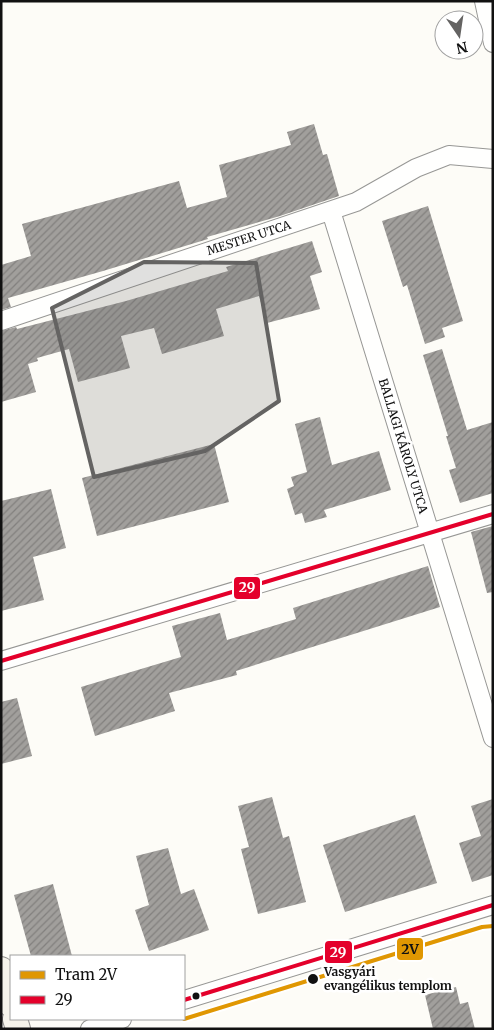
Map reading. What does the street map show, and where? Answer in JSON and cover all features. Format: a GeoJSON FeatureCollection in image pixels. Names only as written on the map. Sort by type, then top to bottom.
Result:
{"type":"FeatureCollection","features":[{"type":"Feature","properties":{"kind":"street"},"geometry":{"type":"LineString","coordinates":[[484,1],[493,43]]}},
{"type":"Feature","properties":{"kind":"street","name":"MESTER UTCA"},"geometry":{"type":"LineString","coordinates":[[1,321],[356,202],[416,168],[449,155],[493,159]]}},
{"type":"Feature","properties":{"kind":"street","name":"BALLAGI KÁROLY UTCA"},"geometry":{"type":"LineString","coordinates":[[331,211],[491,728]]}},
{"type":"Feature","properties":{"kind":"street"},"geometry":{"type":"LineString","coordinates":[[1,661],[493,514]]}},
{"type":"Feature","properties":{"kind":"street"},"geometry":{"type":"LineString","coordinates":[[185,1000],[493,905]]}},
{"type":"Feature","properties":{"kind":"street"},"geometry":{"type":"LineString","coordinates":[[1,969],[10,1001]]}},
{"type":"Feature","properties":{"kind":"street"},"geometry":{"type":"LineString","coordinates":[[90,1029],[119,1020]]}},
{"type":"Feature","properties":{"kind":"highlighted area"},"geometry":{"type":"Polygon","coordinates":[[[144,262],[256,263],[279,401],[205,451],[94,477],[52,308],[144,262]]]}},
{"type":"Feature","properties":{"kind":"building"},"geometry":{"type":"Polygon","coordinates":[[[314,124],[323,155],[327,154],[339,196],[280,216],[207,237],[208,239],[8,298],[11,307],[1,310],[1,265],[31,256],[22,224],[179,181],[187,208],[227,197],[219,165],[291,145],[287,132],[314,124]]]}},
{"type":"Feature","properties":{"kind":"building"},"geometry":{"type":"Polygon","coordinates":[[[428,206],[463,321],[442,328],[445,337],[425,344],[407,285],[403,287],[382,221],[428,206]]]}},
{"type":"Feature","properties":{"kind":"building"},"geometry":{"type":"Polygon","coordinates":[[[312,241],[322,272],[310,276],[320,309],[267,323],[259,296],[216,309],[224,336],[162,354],[154,328],[121,336],[130,368],[78,382],[69,349],[37,358],[38,361],[28,364],[36,392],[1,402],[1,331],[16,327],[17,329],[126,301],[228,271],[226,267],[312,241]]]}},
{"type":"Feature","properties":{"kind":"building"},"geometry":{"type":"Polygon","coordinates":[[[442,349],[467,430],[493,422],[493,493],[460,503],[449,470],[456,468],[446,436],[448,436],[423,355],[442,349]]]}},
{"type":"Feature","properties":{"kind":"building"},"geometry":{"type":"Polygon","coordinates":[[[320,417],[332,465],[379,451],[391,490],[324,510],[327,517],[305,523],[302,513],[295,515],[287,489],[294,486],[291,477],[307,472],[295,424],[320,417]]]}},
{"type":"Feature","properties":{"kind":"building"},"geometry":{"type":"Polygon","coordinates":[[[214,444],[229,502],[97,536],[82,478],[214,444]]]}},
{"type":"Feature","properties":{"kind":"building"},"geometry":{"type":"Polygon","coordinates":[[[51,489],[66,548],[33,557],[44,600],[1,611],[1,501],[51,489]]]}},
{"type":"Feature","properties":{"kind":"building"},"geometry":{"type":"Polygon","coordinates":[[[493,526],[493,592],[487,593],[471,532],[493,526]]]}},
{"type":"Feature","properties":{"kind":"building"},"geometry":{"type":"Polygon","coordinates":[[[428,566],[440,607],[236,671],[237,675],[169,693],[175,711],[95,736],[81,687],[181,657],[172,626],[220,613],[227,640],[296,619],[293,608],[428,566]]]}},
{"type":"Feature","properties":{"kind":"building"},"geometry":{"type":"Polygon","coordinates":[[[17,698],[32,756],[1,764],[1,702],[17,698]]]}},
{"type":"Feature","properties":{"kind":"building"},"geometry":{"type":"Polygon","coordinates":[[[272,797],[283,838],[289,836],[306,902],[258,914],[241,849],[249,847],[238,806],[272,797]]]}},
{"type":"Feature","properties":{"kind":"building"},"geometry":{"type":"Polygon","coordinates":[[[493,799],[493,875],[472,882],[459,843],[481,836],[471,806],[493,799]]]}},
{"type":"Feature","properties":{"kind":"building"},"geometry":{"type":"Polygon","coordinates":[[[415,815],[437,883],[345,912],[323,845],[415,815]]]}},
{"type":"Feature","properties":{"kind":"building"},"geometry":{"type":"Polygon","coordinates":[[[168,848],[181,894],[194,889],[209,930],[149,951],[135,910],[149,905],[136,856],[168,848]]]}},
{"type":"Feature","properties":{"kind":"building"},"geometry":{"type":"Polygon","coordinates":[[[53,884],[72,955],[31,955],[14,895],[53,884]]]}},
{"type":"Feature","properties":{"kind":"building","name":"Vasgyári evangélikus templom"},"geometry":{"type":"Polygon","coordinates":[[[456,987],[460,1004],[468,1002],[475,1029],[433,1029],[425,995],[456,987]]]}},
{"type":"Feature","properties":{"kind":"tram line","name":"2V"},"geometry":{"type":"LineString","coordinates":[[185,1019],[482,927],[493,926]]}},
{"type":"Feature","properties":{"kind":"transit line","name":"29"},"geometry":{"type":"LineString","coordinates":[[1,661],[493,514]]}},
{"type":"Feature","properties":{"kind":"transit line","name":"29"},"geometry":{"type":"LineString","coordinates":[[185,1000],[493,905]]}},
{"type":"Feature","properties":{"kind":"place","name":"Vasgyári evangélikus templom"},"geometry":{"type":"Point","coordinates":[313,979]}}]}
